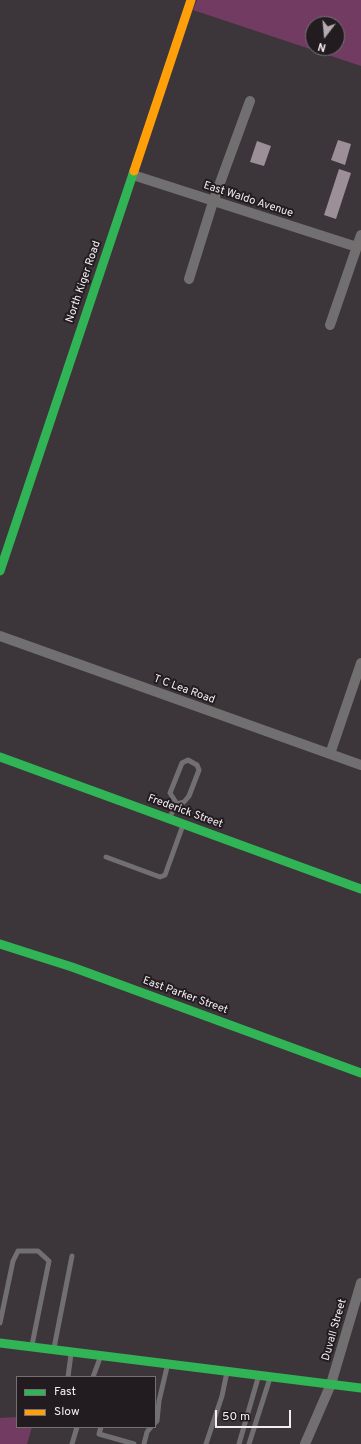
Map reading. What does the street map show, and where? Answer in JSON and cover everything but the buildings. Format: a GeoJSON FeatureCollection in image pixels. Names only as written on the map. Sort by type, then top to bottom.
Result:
{"type":"FeatureCollection","features":[{"type":"Feature","properties":{"kind":"street","name":"North Kiger Road"},"geometry":{"type":"LineString","coordinates":[[0,571],[190,0]]}},
{"type":"Feature","properties":{"kind":"street"},"geometry":{"type":"LineString","coordinates":[[189,279],[213,202],[250,101]]}},
{"type":"Feature","properties":{"kind":"street","name":"East Waldo Avenue"},"geometry":{"type":"LineString","coordinates":[[133,175],[213,202],[357,247]]}},
{"type":"Feature","properties":{"kind":"street"},"geometry":{"type":"LineString","coordinates":[[330,325],[361,235]]}},
{"type":"Feature","properties":{"kind":"street","name":"T C Lea Road"},"geometry":{"type":"LineString","coordinates":[[0,636],[361,765]]}},
{"type":"Feature","properties":{"kind":"street"},"geometry":{"type":"LineString","coordinates":[[330,754],[361,663]]}},
{"type":"Feature","properties":{"kind":"street","name":"Frederick Street"},"geometry":{"type":"LineString","coordinates":[[0,757],[361,889]]}},
{"type":"Feature","properties":{"kind":"street","name":"East Parker Street"},"geometry":{"type":"LineString","coordinates":[[0,944],[72,967],[361,1073]]}},
{"type":"Feature","properties":{"kind":"street","name":"Duvall Street"},"geometry":{"type":"LineString","coordinates":[[306,1444],[331,1384],[361,1283]]}},
{"type":"Feature","properties":{"kind":"street"},"geometry":{"type":"LineString","coordinates":[[0,1343],[361,1388]]}},
{"type":"Feature","properties":{"kind":"lane"},"geometry":{"type":"LineString","coordinates":[[169,818],[177,804],[184,802],[189,796],[200,770],[198,766],[188,760],[182,763],[170,793],[177,804]]}},
{"type":"Feature","properties":{"kind":"lane"},"geometry":{"type":"LineString","coordinates":[[106,857],[160,877],[165,875],[183,824]]}},
{"type":"Feature","properties":{"kind":"lane"},"geometry":{"type":"LineString","coordinates":[[0,1323],[13,1261],[18,1251],[38,1251],[49,1260],[32,1346]]}},
{"type":"Feature","properties":{"kind":"lane"},"geometry":{"type":"LineString","coordinates":[[54,1349],[72,1256]]}},
{"type":"Feature","properties":{"kind":"lane"},"geometry":{"type":"LineString","coordinates":[[68,1376],[71,1351]]}},
{"type":"Feature","properties":{"kind":"lane"},"geometry":{"type":"LineString","coordinates":[[94,1376],[100,1355]]}},
{"type":"Feature","properties":{"kind":"lane"},"geometry":{"type":"LineString","coordinates":[[156,1422],[157,1401],[168,1364]]}},
{"type":"Feature","properties":{"kind":"lane"},"geometry":{"type":"LineString","coordinates":[[206,1444],[222,1396],[227,1371]]}},
{"type":"Feature","properties":{"kind":"lane"},"geometry":{"type":"LineString","coordinates":[[240,1444],[259,1376]]}},
{"type":"Feature","properties":{"kind":"lane"},"geometry":{"type":"LineString","coordinates":[[250,1444],[270,1377]]}},
{"type":"Feature","properties":{"kind":"lane"},"geometry":{"type":"LineString","coordinates":[[72,1444],[77,1428]]}},
{"type":"Feature","properties":{"kind":"lane"},"geometry":{"type":"LineString","coordinates":[[101,1428],[99,1434],[134,1444]]}},
{"type":"Feature","properties":{"kind":"lane"},"geometry":{"type":"LineString","coordinates":[[144,1444],[147,1432],[150,1428]]}},
{"type":"Feature","properties":{"kind":"shaded area"},"geometry":{"type":"Polygon","coordinates":[[[197,0],[361,0],[361,66],[331,56],[345,56],[345,16],[305,16],[305,47],[193,10],[197,0]]]}},
{"type":"Feature","properties":{"kind":"shaded area"},"geometry":{"type":"Polygon","coordinates":[[[16,1417],[16,1428],[32,1428],[27,1444],[0,1444],[0,1418],[16,1417]]]}},
{"type":"Feature","properties":{"kind":"traffic: fast"},"geometry":{"type":"LineString","coordinates":[[0,571],[134,171]]}},
{"type":"Feature","properties":{"kind":"traffic: fast"},"geometry":{"type":"LineString","coordinates":[[0,757],[361,889]]}},
{"type":"Feature","properties":{"kind":"traffic: fast"},"geometry":{"type":"LineString","coordinates":[[0,944],[72,967],[361,1073]]}},
{"type":"Feature","properties":{"kind":"traffic: fast"},"geometry":{"type":"LineString","coordinates":[[0,1343],[361,1388]]}},
{"type":"Feature","properties":{"kind":"traffic: slow"},"geometry":{"type":"LineString","coordinates":[[134,171],[191,0]]}}]}
